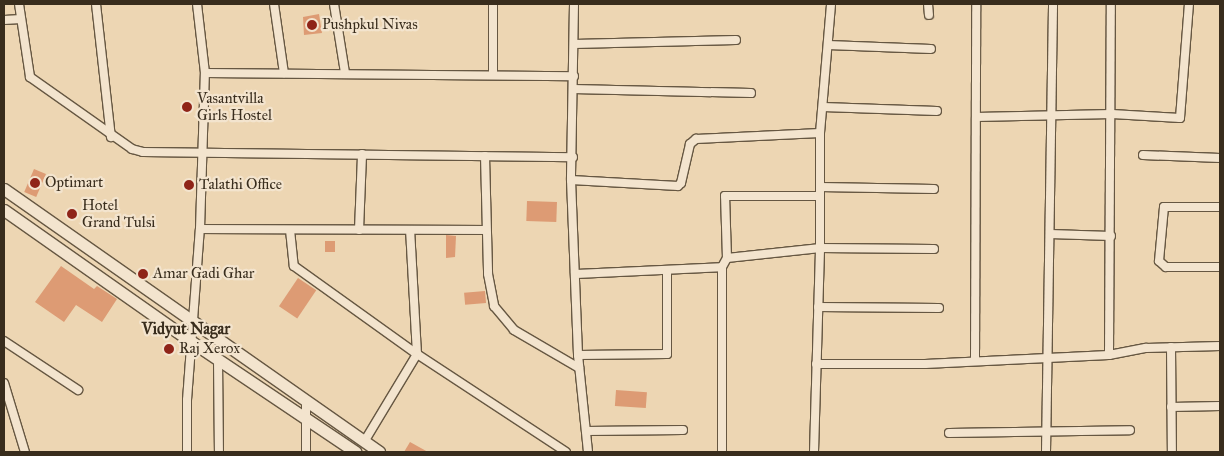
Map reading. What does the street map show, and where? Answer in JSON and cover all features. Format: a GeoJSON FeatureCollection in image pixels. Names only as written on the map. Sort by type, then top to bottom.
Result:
{"type":"FeatureCollection","features":[{"type":"Feature","properties":{"kind":"main road"},"geometry":{"type":"LineString","coordinates":[[4,189],[379,452]]}},
{"type":"Feature","properties":{"kind":"main road"},"geometry":{"type":"LineString","coordinates":[[4,210],[218,360],[305,415],[356,452]]}},
{"type":"Feature","properties":{"kind":"street"},"geometry":{"type":"LineString","coordinates":[[19,4],[30,77],[111,137],[143,152],[573,157]]}},
{"type":"Feature","properties":{"kind":"street"},"geometry":{"type":"LineString","coordinates":[[96,4],[111,137]]}},
{"type":"Feature","properties":{"kind":"street"},"geometry":{"type":"LineString","coordinates":[[187,452],[200,229],[205,74],[196,4]]}},
{"type":"Feature","properties":{"kind":"street"},"geometry":{"type":"LineString","coordinates":[[274,4],[284,74]]}},
{"type":"Feature","properties":{"kind":"street"},"geometry":{"type":"LineString","coordinates":[[334,4],[344,74]]}},
{"type":"Feature","properties":{"kind":"street"},"geometry":{"type":"LineString","coordinates":[[493,4],[494,75]]}},
{"type":"Feature","properties":{"kind":"street"},"geometry":{"type":"LineString","coordinates":[[574,4],[572,180],[578,355],[588,452]]}},
{"type":"Feature","properties":{"kind":"street"},"geometry":{"type":"LineString","coordinates":[[814,452],[820,248],[820,133],[831,4]]}},
{"type":"Feature","properties":{"kind":"street"},"geometry":{"type":"LineString","coordinates":[[928,4],[929,15]]}},
{"type":"Feature","properties":{"kind":"street"},"geometry":{"type":"LineString","coordinates":[[975,361],[976,4]]}},
{"type":"Feature","properties":{"kind":"street"},"geometry":{"type":"LineString","coordinates":[[1046,452],[1046,358],[1053,116],[1053,4]]}},
{"type":"Feature","properties":{"kind":"street"},"geometry":{"type":"LineString","coordinates":[[1110,355],[1111,4]]}},
{"type":"Feature","properties":{"kind":"street"},"geometry":{"type":"LineString","coordinates":[[976,117],[1112,114],[1180,118],[1189,4]]}},
{"type":"Feature","properties":{"kind":"street"},"geometry":{"type":"LineString","coordinates":[[4,20],[21,18]]}},
{"type":"Feature","properties":{"kind":"street"},"geometry":{"type":"LineString","coordinates":[[574,44],[736,40]]}},
{"type":"Feature","properties":{"kind":"street"},"geometry":{"type":"LineString","coordinates":[[828,45],[931,49]]}},
{"type":"Feature","properties":{"kind":"street"},"geometry":{"type":"LineString","coordinates":[[205,74],[574,76]]}},
{"type":"Feature","properties":{"kind":"street"},"geometry":{"type":"LineString","coordinates":[[574,89],[751,93]]}},
{"type":"Feature","properties":{"kind":"street"},"geometry":{"type":"LineString","coordinates":[[823,107],[937,111]]}},
{"type":"Feature","properties":{"kind":"street"},"geometry":{"type":"LineString","coordinates":[[572,180],[678,186],[682,183],[690,144],[696,139],[820,133]]}},
{"type":"Feature","properties":{"kind":"street"},"geometry":{"type":"LineString","coordinates":[[359,230],[362,154]]}},
{"type":"Feature","properties":{"kind":"street"},"geometry":{"type":"LineString","coordinates":[[1143,155],[1220,158]]}},
{"type":"Feature","properties":{"kind":"street"},"geometry":{"type":"LineString","coordinates":[[485,156],[486,230],[494,306],[514,330],[579,368]]}},
{"type":"Feature","properties":{"kind":"street"},"geometry":{"type":"LineString","coordinates":[[820,187],[934,189]]}},
{"type":"Feature","properties":{"kind":"street"},"geometry":{"type":"LineString","coordinates":[[722,452],[722,267],[727,258],[725,196],[820,196]]}},
{"type":"Feature","properties":{"kind":"street"},"geometry":{"type":"LineString","coordinates":[[1220,207],[1164,207],[1159,261],[1166,267],[1220,267]]}},
{"type":"Feature","properties":{"kind":"street"},"geometry":{"type":"LineString","coordinates":[[200,229],[486,230]]}},
{"type":"Feature","properties":{"kind":"street"},"geometry":{"type":"LineString","coordinates":[[290,230],[294,266],[417,354],[566,452]]}},
{"type":"Feature","properties":{"kind":"street"},"geometry":{"type":"LineString","coordinates":[[364,442],[417,354],[410,230]]}},
{"type":"Feature","properties":{"kind":"street"},"geometry":{"type":"LineString","coordinates":[[1050,234],[1111,236]]}},
{"type":"Feature","properties":{"kind":"street"},"geometry":{"type":"LineString","coordinates":[[727,258],[820,248],[934,249]]}},
{"type":"Feature","properties":{"kind":"street"},"geometry":{"type":"LineString","coordinates":[[575,274],[722,267]]}},
{"type":"Feature","properties":{"kind":"street"},"geometry":{"type":"LineString","coordinates":[[578,355],[667,354],[667,270]]}},
{"type":"Feature","properties":{"kind":"street"},"geometry":{"type":"LineString","coordinates":[[818,307],[938,308]]}},
{"type":"Feature","properties":{"kind":"street"},"geometry":{"type":"LineString","coordinates":[[4,342],[78,390]]}},
{"type":"Feature","properties":{"kind":"street"},"geometry":{"type":"LineString","coordinates":[[816,364],[925,364],[1110,355],[1146,348],[1220,346]]}},
{"type":"Feature","properties":{"kind":"street"},"geometry":{"type":"LineString","coordinates":[[1171,347],[1172,452]]}},
{"type":"Feature","properties":{"kind":"street"},"geometry":{"type":"LineString","coordinates":[[218,360],[219,452]]}},
{"type":"Feature","properties":{"kind":"street"},"geometry":{"type":"LineString","coordinates":[[4,383],[7,413],[24,452]]}},
{"type":"Feature","properties":{"kind":"street"},"geometry":{"type":"LineString","coordinates":[[306,400],[306,452]]}},
{"type":"Feature","properties":{"kind":"street"},"geometry":{"type":"LineString","coordinates":[[1171,407],[1220,406]]}},
{"type":"Feature","properties":{"kind":"street"},"geometry":{"type":"LineString","coordinates":[[586,431],[683,430]]}},
{"type":"Feature","properties":{"kind":"street"},"geometry":{"type":"LineString","coordinates":[[948,433],[1130,430]]}},
{"type":"Feature","properties":{"kind":"building","name":"Pushpkul Nivas"},"geometry":{"type":"Polygon","coordinates":[[[319,14],[322,33],[304,35],[303,17],[319,14]]]}},
{"type":"Feature","properties":{"kind":"building","name":"Optimart"},"geometry":{"type":"Polygon","coordinates":[[[34,169],[46,174],[36,197],[24,192],[34,169]]]}},
{"type":"Feature","properties":{"kind":"building"},"geometry":{"type":"Polygon","coordinates":[[[527,201],[557,202],[556,222],[526,221],[527,201]]]}},
{"type":"Feature","properties":{"kind":"building"},"geometry":{"type":"Polygon","coordinates":[[[446,235],[456,236],[455,257],[446,258],[446,235]]]}},
{"type":"Feature","properties":{"kind":"building"},"geometry":{"type":"Polygon","coordinates":[[[325,241],[335,241],[335,252],[325,252],[325,241]]]}},
{"type":"Feature","properties":{"kind":"building"},"geometry":{"type":"Polygon","coordinates":[[[61,266],[94,289],[97,286],[117,299],[102,322],[76,305],[64,322],[35,302],[61,266]]]}},
{"type":"Feature","properties":{"kind":"building"},"geometry":{"type":"Polygon","coordinates":[[[298,278],[316,290],[297,318],[279,306],[298,278]]]}},
{"type":"Feature","properties":{"kind":"building"},"geometry":{"type":"Polygon","coordinates":[[[485,291],[486,303],[465,305],[464,293],[485,291]]]}},
{"type":"Feature","properties":{"kind":"building"},"geometry":{"type":"Polygon","coordinates":[[[616,390],[647,392],[646,408],[615,406],[616,390]]]}},
{"type":"Feature","properties":{"kind":"building"},"geometry":{"type":"Polygon","coordinates":[[[410,442],[428,452],[404,452],[410,442]]]}},
{"type":"Feature","properties":{"kind":"place","name":"Pushpkul Nivas"},"geometry":{"type":"Point","coordinates":[312,25]}},
{"type":"Feature","properties":{"kind":"place","name":"Vasantvilla Girls Hostel"},"geometry":{"type":"Point","coordinates":[187,107]}},
{"type":"Feature","properties":{"kind":"place","name":"Optimart"},"geometry":{"type":"Point","coordinates":[35,183]}},
{"type":"Feature","properties":{"kind":"place","name":"Talathi Office"},"geometry":{"type":"Point","coordinates":[189,185]}},
{"type":"Feature","properties":{"kind":"place","name":"Hotel Grand Tulsi"},"geometry":{"type":"Point","coordinates":[72,214]}},
{"type":"Feature","properties":{"kind":"place","name":"Amar Gadi Ghar"},"geometry":{"type":"Point","coordinates":[143,274]}},
{"type":"Feature","properties":{"kind":"place","name":"Raj Xerox"},"geometry":{"type":"Point","coordinates":[169,349]}},
{"type":"Feature","properties":{"kind":"district","name":"Vidyut Nagar"},"geometry":{"type":"Point","coordinates":[186,329]}}]}
